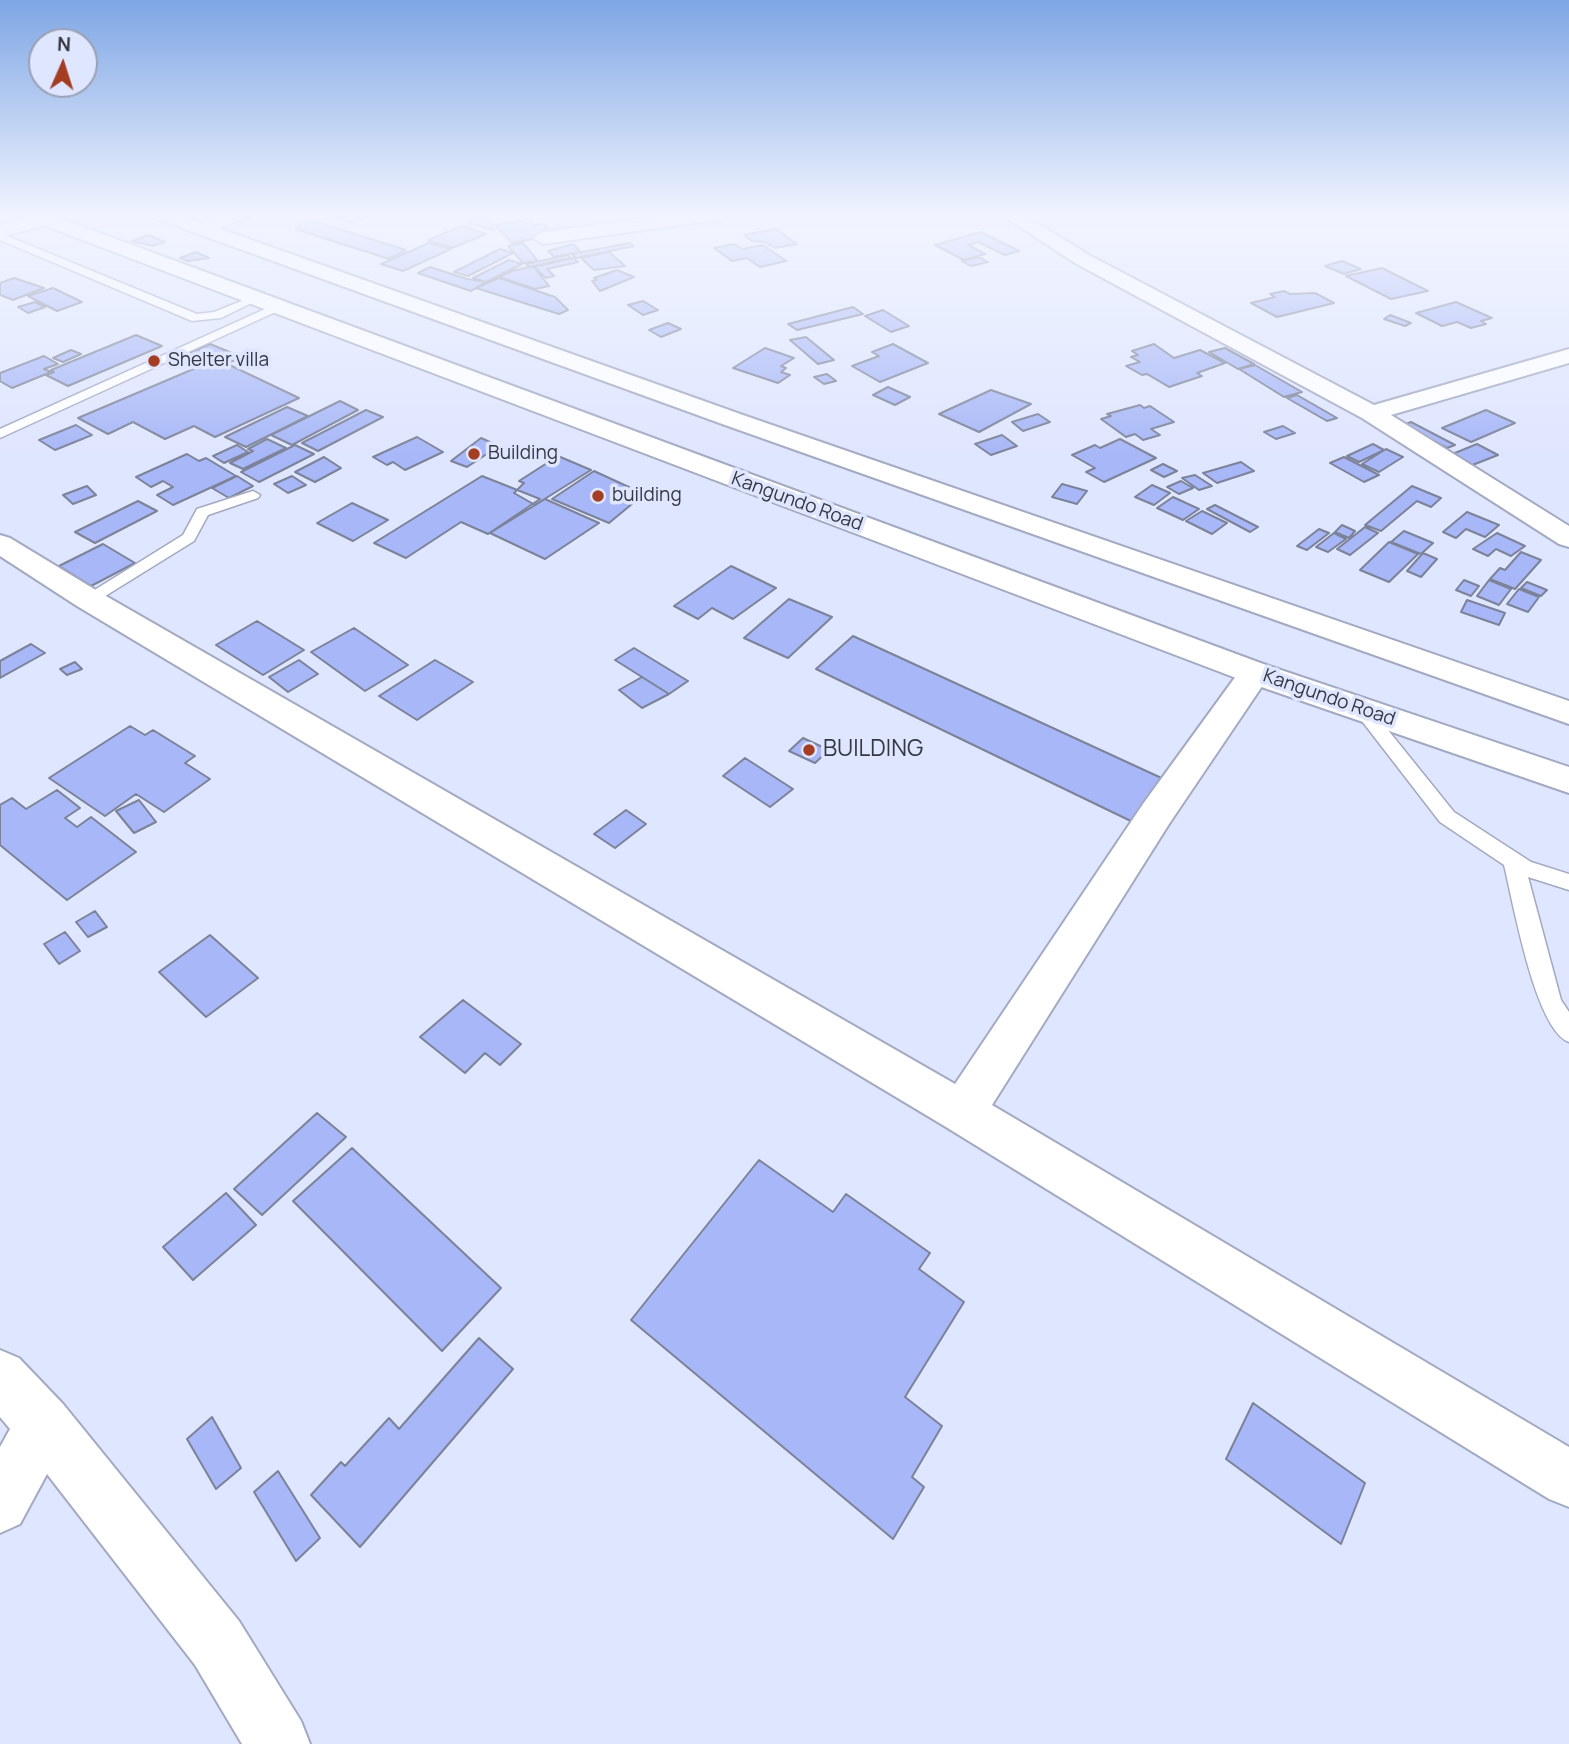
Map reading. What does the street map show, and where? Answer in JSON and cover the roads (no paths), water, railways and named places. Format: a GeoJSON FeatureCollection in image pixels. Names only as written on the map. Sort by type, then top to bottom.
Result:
{"type":"FeatureCollection","features":[{"type":"Feature","properties":{"kind":"main road","name":"Kangundo Road"},"geometry":{"type":"LineString","coordinates":[[243,294],[1255,673],[1569,780]]}},
{"type":"Feature","properties":{"kind":"main road"},"geometry":{"type":"LineString","coordinates":[[389,294],[734,420],[1569,713]]}},
{"type":"Feature","properties":{"kind":"main road"},"geometry":{"type":"LineString","coordinates":[[1148,294],[1371,413],[1569,538]]}},
{"type":"Feature","properties":{"kind":"main road"},"geometry":{"type":"LineString","coordinates":[[1371,413],[1569,356]]}},
{"type":"Feature","properties":{"kind":"main road"},"geometry":{"type":"LineString","coordinates":[[0,544],[88,599],[962,1112],[1569,1479]]}},
{"type":"Feature","properties":{"kind":"main road"},"geometry":{"type":"LineString","coordinates":[[962,1112],[1156,814],[1255,673]]}},
{"type":"Feature","properties":{"kind":"main road"},"geometry":{"type":"LineString","coordinates":[[0,1377],[43,1424],[217,1643],[278,1744]]}},
{"type":"Feature","properties":{"kind":"main road"},"geometry":{"type":"LineString","coordinates":[[0,1504],[43,1424]]}},
{"type":"Feature","properties":{"kind":"lane"},"geometry":{"type":"LineString","coordinates":[[142,294],[196,318],[265,303]]}},
{"type":"Feature","properties":{"kind":"lane"},"geometry":{"type":"LineString","coordinates":[[0,434],[265,303]]}},
{"type":"Feature","properties":{"kind":"lane"},"geometry":{"type":"LineString","coordinates":[[88,599],[189,538],[202,512],[253,495]]}},
{"type":"Feature","properties":{"kind":"lane"},"geometry":{"type":"LineString","coordinates":[[1361,708],[1447,817],[1524,868],[1569,882]]}},
{"type":"Feature","properties":{"kind":"lane"},"geometry":{"type":"LineString","coordinates":[[1513,861],[1550,1003],[1569,1032]]}},
{"type":"Feature","properties":{"kind":"place","name":"Shelter villa"},"geometry":{"type":"Point","coordinates":[154,361]}},
{"type":"Feature","properties":{"kind":"place","name":"Building"},"geometry":{"type":"Point","coordinates":[474,454]}},
{"type":"Feature","properties":{"kind":"place","name":"building"},"geometry":{"type":"Point","coordinates":[598,496]}},
{"type":"Feature","properties":{"kind":"place","name":"BUILDING"},"geometry":{"type":"Point","coordinates":[809,750]}}]}
